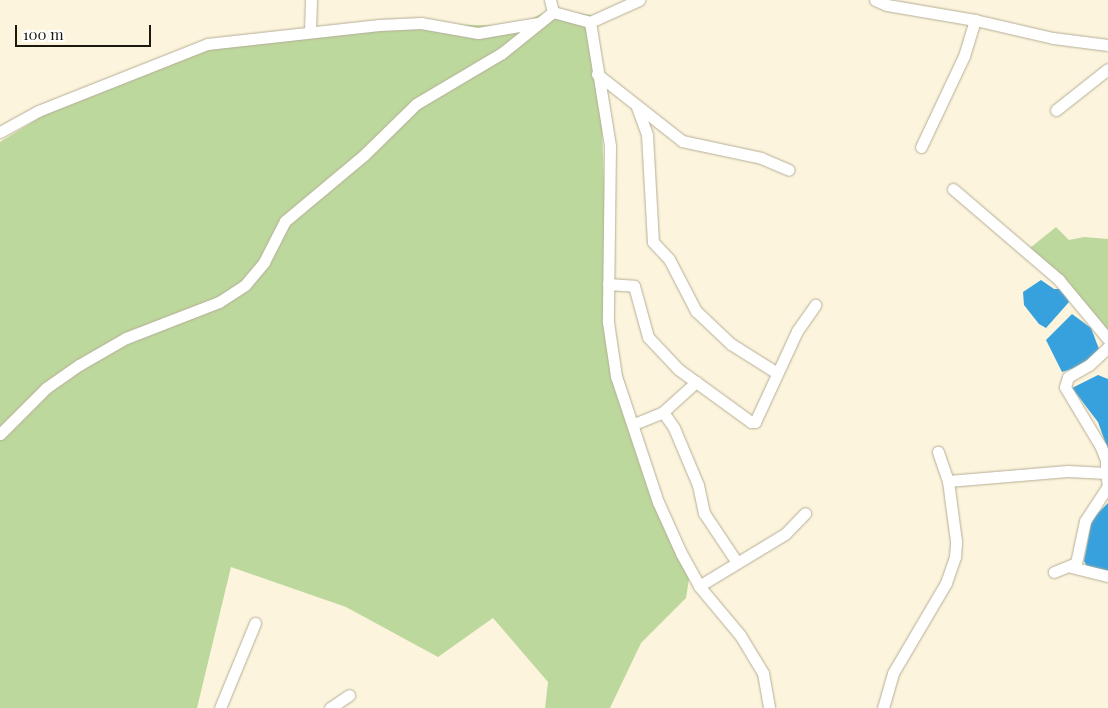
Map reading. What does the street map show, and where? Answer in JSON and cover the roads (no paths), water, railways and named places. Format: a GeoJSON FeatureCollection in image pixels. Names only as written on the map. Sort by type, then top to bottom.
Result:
{"type":"FeatureCollection","features":[{"type":"Feature","properties":{"kind":"street"},"geometry":{"type":"LineString","coordinates":[[310,30],[311,0]]}},
{"type":"Feature","properties":{"kind":"street"},"geometry":{"type":"LineString","coordinates":[[590,22],[625,3],[639,0]]}},
{"type":"Feature","properties":{"kind":"street"},"geometry":{"type":"LineString","coordinates":[[875,0],[887,5],[975,20],[1053,38],[1108,45]]}},
{"type":"Feature","properties":{"kind":"street"},"geometry":{"type":"LineString","coordinates":[[0,434],[46,388],[79,365],[126,338],[219,302],[245,285],[264,262],[285,221],[364,155],[416,104],[502,53],[539,22],[551,6],[590,22]]}},
{"type":"Feature","properties":{"kind":"street"},"geometry":{"type":"LineString","coordinates":[[921,147],[964,56],[975,20]]}},
{"type":"Feature","properties":{"kind":"street"},"geometry":{"type":"LineString","coordinates":[[0,132],[38,111],[207,44],[310,30],[422,23],[478,32],[539,22]]}},
{"type":"Feature","properties":{"kind":"street"},"geometry":{"type":"LineString","coordinates":[[590,22],[610,146],[608,322],[616,376],[634,424],[658,502],[699,586],[740,635],[763,673],[769,708]]}},
{"type":"Feature","properties":{"kind":"street"},"geometry":{"type":"LineString","coordinates":[[1056,110],[1108,69]]}},
{"type":"Feature","properties":{"kind":"street"},"geometry":{"type":"LineString","coordinates":[[597,74],[624,92],[637,107],[682,141],[761,158],[789,170]]}},
{"type":"Feature","properties":{"kind":"street"},"geometry":{"type":"LineString","coordinates":[[637,107],[647,135],[653,242],[669,259],[696,311],[731,344],[777,373]]}},
{"type":"Feature","properties":{"kind":"street"},"geometry":{"type":"LineString","coordinates":[[953,189],[1059,280],[1108,339]]}},
{"type":"Feature","properties":{"kind":"street"},"geometry":{"type":"LineString","coordinates":[[608,284],[634,286],[648,337],[678,369],[751,422],[758,419],[796,331],[815,305]]}},
{"type":"Feature","properties":{"kind":"street"},"geometry":{"type":"LineString","coordinates":[[1071,568],[1076,563],[1085,521],[1108,486],[1106,460],[1066,387],[1068,377],[1089,365],[1108,347]]}},
{"type":"Feature","properties":{"kind":"street"},"geometry":{"type":"LineString","coordinates":[[634,424],[663,412],[696,382]]}},
{"type":"Feature","properties":{"kind":"street"},"geometry":{"type":"LineString","coordinates":[[663,412],[674,428],[698,485],[704,513],[736,561]]}},
{"type":"Feature","properties":{"kind":"street"},"geometry":{"type":"LineString","coordinates":[[883,708],[893,673],[946,584],[955,557],[956,540],[948,481],[938,452]]}},
{"type":"Feature","properties":{"kind":"street"},"geometry":{"type":"LineString","coordinates":[[948,481],[1068,471],[1106,473]]}},
{"type":"Feature","properties":{"kind":"street"},"geometry":{"type":"LineString","coordinates":[[699,586],[736,561],[785,534],[805,513]]}},
{"type":"Feature","properties":{"kind":"street"},"geometry":{"type":"LineString","coordinates":[[1054,572],[1071,568],[1108,576]]}},
{"type":"Feature","properties":{"kind":"street"},"geometry":{"type":"LineString","coordinates":[[220,708],[255,623]]}},
{"type":"Feature","properties":{"kind":"street"},"geometry":{"type":"LineString","coordinates":[[330,708],[349,695]]}},
{"type":"Feature","properties":{"kind":"water"},"geometry":{"type":"Polygon","coordinates":[[[1041,280],[1054,289],[1064,289],[1069,302],[1046,328],[1039,324],[1024,305],[1023,292],[1041,280]]]}},
{"type":"Feature","properties":{"kind":"water"},"geometry":{"type":"Polygon","coordinates":[[[1072,314],[1091,328],[1099,349],[1081,366],[1062,372],[1046,340],[1072,314]]]}},
{"type":"Feature","properties":{"kind":"water"},"geometry":{"type":"Polygon","coordinates":[[[1098,375],[1108,379],[1108,450],[1098,422],[1072,388],[1098,375]]]}},
{"type":"Feature","properties":{"kind":"water"},"geometry":{"type":"Polygon","coordinates":[[[1108,503],[1108,573],[1089,570],[1084,561],[1092,519],[1108,503]]]}}]}
